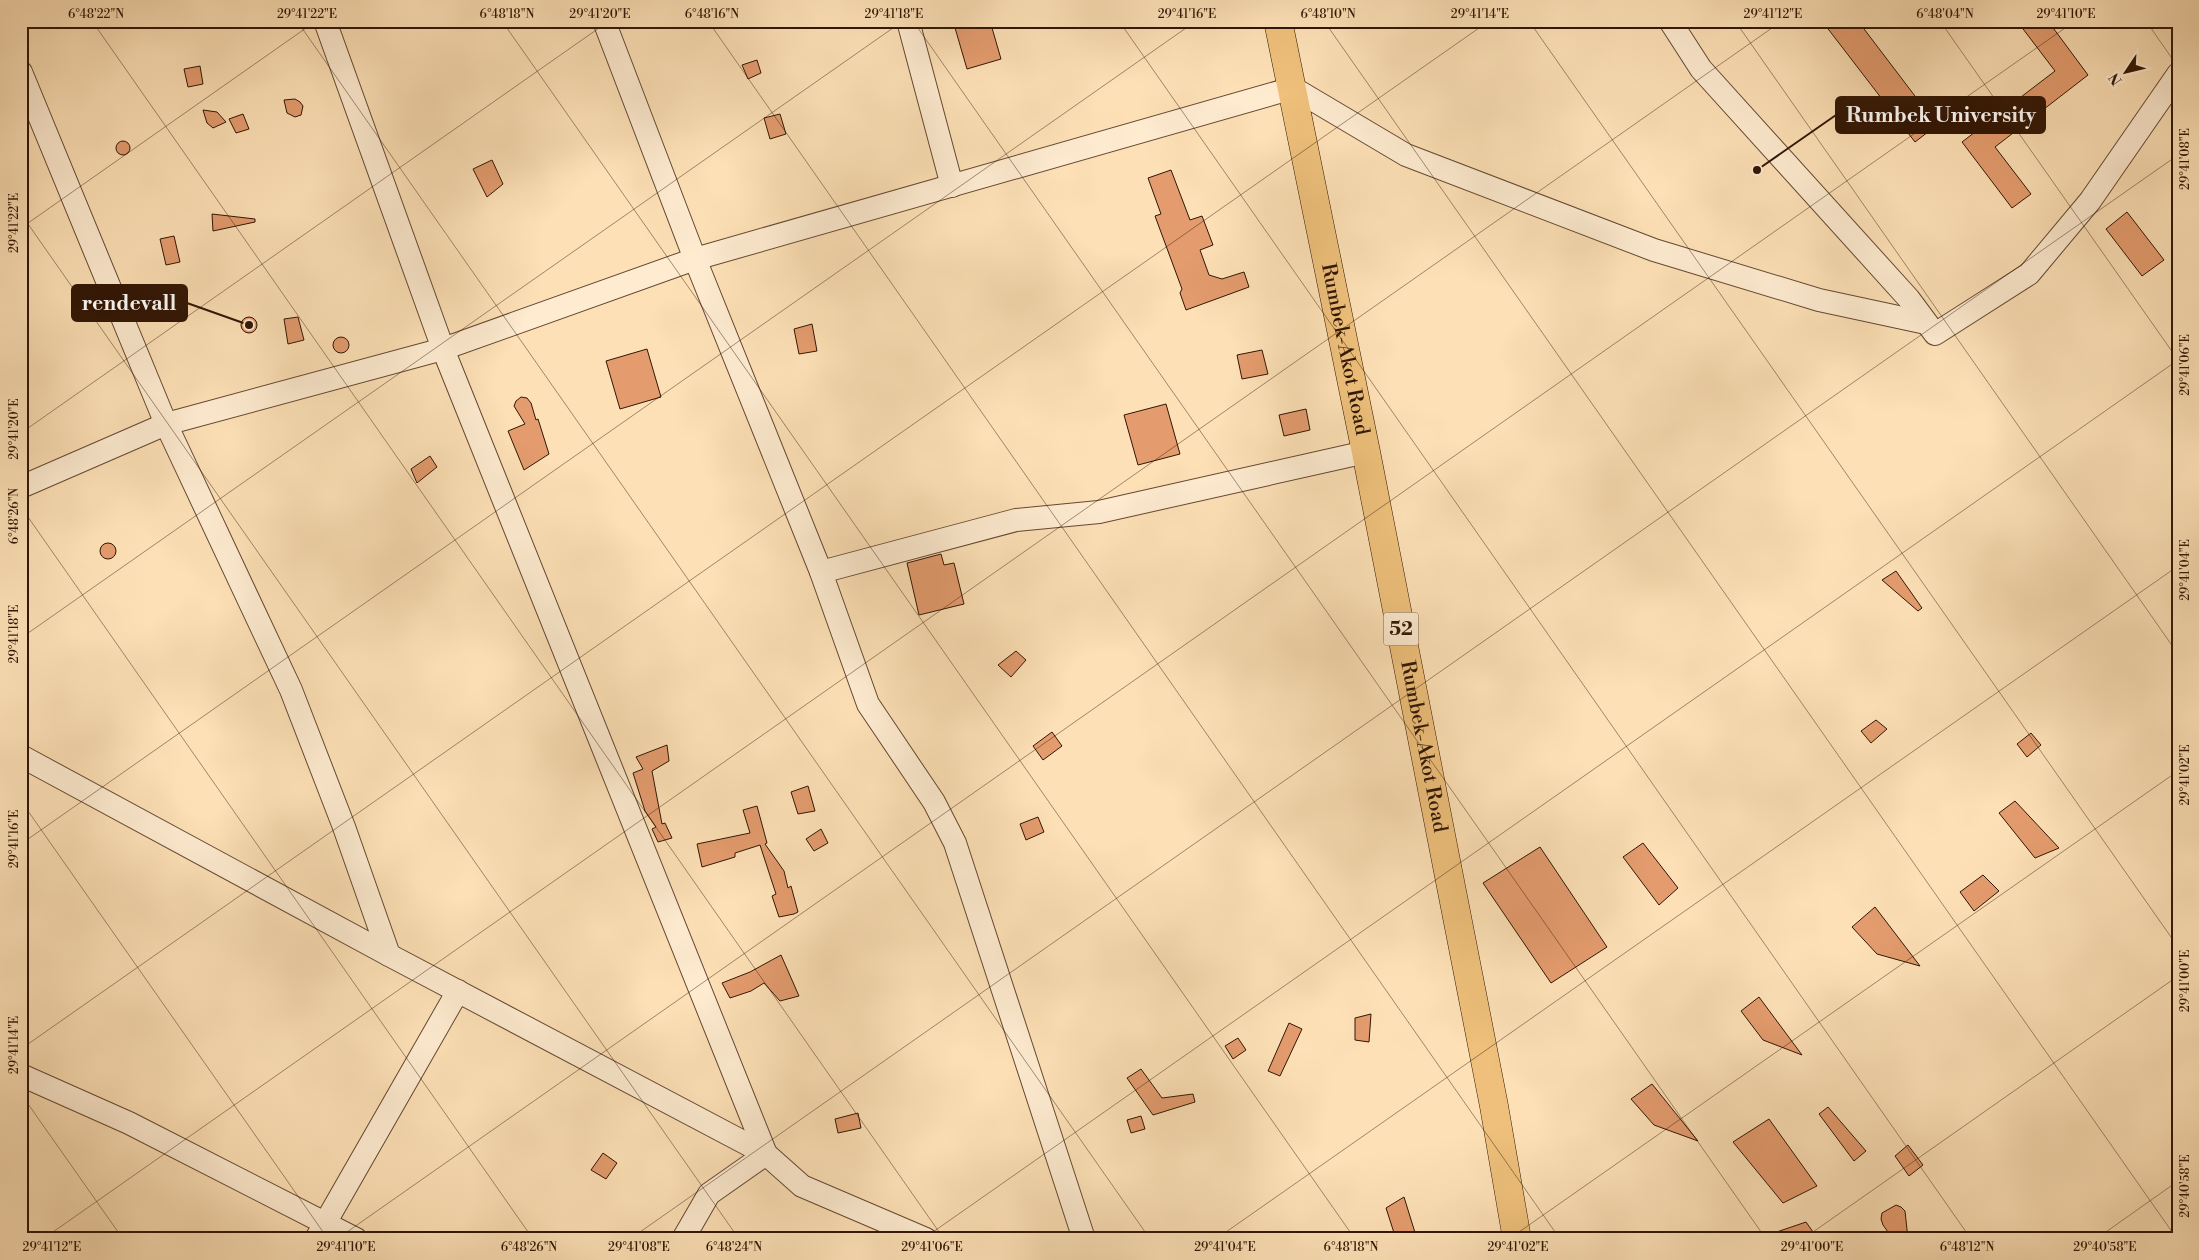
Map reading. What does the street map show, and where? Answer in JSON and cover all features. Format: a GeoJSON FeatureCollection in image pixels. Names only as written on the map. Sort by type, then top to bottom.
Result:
{"type":"FeatureCollection","features":[{"type":"Feature","properties":{"kind":"main road","name":"Rumbek-Akot Road"},"geometry":{"type":"LineString","coordinates":[[1278,21],[1366,452],[1494,1106],[1517,1239]]}},
{"type":"Feature","properties":{"kind":"street"},"geometry":{"type":"LineString","coordinates":[[325,21],[443,348],[766,1154]]}},
{"type":"Feature","properties":{"kind":"street"},"geometry":{"type":"LineString","coordinates":[[604,21],[695,259],[821,572],[868,704],[934,802],[955,842],[1084,1239]]}},
{"type":"Feature","properties":{"kind":"street"},"geometry":{"type":"LineString","coordinates":[[908,21],[952,186]]}},
{"type":"Feature","properties":{"kind":"street"},"geometry":{"type":"LineString","coordinates":[[1670,21],[1701,68],[1909,299],[1935,334],[2029,274],[2090,202],[2178,74]]}},
{"type":"Feature","properties":{"kind":"street"},"geometry":{"type":"LineString","coordinates":[[21,72],[166,424],[291,690],[344,827],[389,955]]}},
{"type":"Feature","properties":{"kind":"street"},"geometry":{"type":"LineString","coordinates":[[21,487],[166,424],[443,348],[695,259],[1293,88],[1406,155],[1654,250],[1819,300],[1926,323]]}},
{"type":"Feature","properties":{"kind":"street"},"geometry":{"type":"LineString","coordinates":[[821,572],[1016,520],[1099,512],[1366,452]]}},
{"type":"Feature","properties":{"kind":"street"},"geometry":{"type":"LineString","coordinates":[[21,756],[389,955],[766,1154],[802,1186],[926,1239]]}},
{"type":"Feature","properties":{"kind":"street"},"geometry":{"type":"LineString","coordinates":[[321,1231],[458,991]]}},
{"type":"Feature","properties":{"kind":"street"},"geometry":{"type":"LineString","coordinates":[[21,1075],[129,1123],[321,1231],[356,1239]]}},
{"type":"Feature","properties":{"kind":"street"},"geometry":{"type":"LineString","coordinates":[[683,1239],[709,1194],[766,1154]]}},
{"type":"Feature","properties":{"kind":"building"},"geometry":{"type":"Polygon","coordinates":[[[953,21],[990,21],[1001,59],[967,69],[953,21]]]}},
{"type":"Feature","properties":{"kind":"building"},"geometry":{"type":"Polygon","coordinates":[[[1822,21],[1858,21],[1937,125],[1915,142],[1822,21]]]}},
{"type":"Feature","properties":{"kind":"building"},"geometry":{"type":"Polygon","coordinates":[[[2017,21],[2048,21],[2088,75],[1995,147],[2031,194],[2012,208],[1962,142],[2055,71],[2017,21]]]}},
{"type":"Feature","properties":{"kind":"building"},"geometry":{"type":"Polygon","coordinates":[[[757,60],[761,73],[748,79],[742,65],[757,60]]]}},
{"type":"Feature","properties":{"kind":"building"},"geometry":{"type":"Polygon","coordinates":[[[200,66],[203,84],[188,87],[184,69],[200,66]]]}},
{"type":"Feature","properties":{"kind":"building"},"geometry":{"type":"Polygon","coordinates":[[[295,99],[303,106],[301,115],[295,117],[287,113],[284,100],[295,99]]]}},
{"type":"Feature","properties":{"kind":"building"},"geometry":{"type":"Polygon","coordinates":[[[203,110],[217,112],[226,122],[213,128],[207,123],[203,110]]]}},
{"type":"Feature","properties":{"kind":"building"},"geometry":{"type":"Polygon","coordinates":[[[243,114],[249,129],[236,133],[229,119],[243,114]]]}},
{"type":"Feature","properties":{"kind":"building"},"geometry":{"type":"Polygon","coordinates":[[[780,114],[786,134],[770,139],[764,118],[780,114]]]}},
{"type":"Feature","properties":{"kind":"building"},"geometry":{"type":"Polygon","coordinates":[[[120,141],[126,141],[130,148],[126,155],[120,155],[116,151],[116,145],[120,141]]]}},
{"type":"Feature","properties":{"kind":"building"},"geometry":{"type":"Polygon","coordinates":[[[492,160],[503,184],[487,197],[473,169],[492,160]]]}},
{"type":"Feature","properties":{"kind":"building"},"geometry":{"type":"Polygon","coordinates":[[[1171,170],[1190,220],[1202,216],[1213,245],[1200,250],[1209,275],[1222,279],[1244,272],[1249,287],[1186,310],[1180,293],[1182,289],[1155,216],[1161,214],[1148,178],[1171,170]]]}},
{"type":"Feature","properties":{"kind":"building"},"geometry":{"type":"Polygon","coordinates":[[[2127,212],[2164,260],[2142,276],[2106,229],[2127,212]]]}},
{"type":"Feature","properties":{"kind":"building"},"geometry":{"type":"Polygon","coordinates":[[[212,214],[255,219],[255,222],[213,231],[212,214]]]}},
{"type":"Feature","properties":{"kind":"building"},"geometry":{"type":"Polygon","coordinates":[[[174,236],[180,262],[166,265],[160,239],[174,236]]]}},
{"type":"Feature","properties":{"kind":"building"},"geometry":{"type":"Polygon","coordinates":[[[249,317],[255,319],[257,325],[255,331],[249,333],[243,331],[241,325],[243,319],[249,317]]]}},
{"type":"Feature","properties":{"kind":"building"},"geometry":{"type":"Polygon","coordinates":[[[298,317],[304,340],[288,344],[284,319],[298,317]]]}},
{"type":"Feature","properties":{"kind":"building"},"geometry":{"type":"Polygon","coordinates":[[[812,324],[817,351],[799,354],[794,329],[812,324]]]}},
{"type":"Feature","properties":{"kind":"building"},"geometry":{"type":"Polygon","coordinates":[[[341,337],[347,339],[349,345],[347,351],[341,353],[335,351],[333,345],[335,339],[341,337]]]}},
{"type":"Feature","properties":{"kind":"building"},"geometry":{"type":"Polygon","coordinates":[[[647,349],[661,397],[620,409],[606,361],[647,349]]]}},
{"type":"Feature","properties":{"kind":"building"},"geometry":{"type":"Polygon","coordinates":[[[1262,350],[1268,374],[1242,379],[1237,355],[1262,350]]]}},
{"type":"Feature","properties":{"kind":"building"},"geometry":{"type":"Polygon","coordinates":[[[521,397],[527,398],[531,403],[549,454],[524,470],[508,431],[525,424],[514,406],[521,397]]]}},
{"type":"Feature","properties":{"kind":"building"},"geometry":{"type":"Polygon","coordinates":[[[1166,404],[1180,454],[1138,465],[1124,415],[1166,404]]]}},
{"type":"Feature","properties":{"kind":"building"},"geometry":{"type":"Polygon","coordinates":[[[1306,409],[1310,430],[1284,436],[1279,415],[1306,409]]]}},
{"type":"Feature","properties":{"kind":"building"},"geometry":{"type":"Polygon","coordinates":[[[430,456],[437,467],[417,483],[411,469],[430,456]]]}},
{"type":"Feature","properties":{"kind":"building"},"geometry":{"type":"Polygon","coordinates":[[[105,543],[111,543],[116,548],[114,557],[105,559],[100,554],[100,548],[105,543]]]}},
{"type":"Feature","properties":{"kind":"building"},"geometry":{"type":"Polygon","coordinates":[[[941,554],[944,565],[954,563],[964,604],[919,615],[907,563],[941,554]]]}},
{"type":"Feature","properties":{"kind":"building"},"geometry":{"type":"Polygon","coordinates":[[[1896,571],[1922,608],[1918,611],[1882,580],[1896,571]]]}},
{"type":"Feature","properties":{"kind":"building"},"geometry":{"type":"Polygon","coordinates":[[[1016,651],[1026,660],[1011,677],[998,665],[1016,651]]]}},
{"type":"Feature","properties":{"kind":"building"},"geometry":{"type":"Polygon","coordinates":[[[1876,720],[1887,729],[1871,743],[1861,731],[1876,720]]]}},
{"type":"Feature","properties":{"kind":"building"},"geometry":{"type":"Polygon","coordinates":[[[1052,732],[1062,746],[1043,760],[1033,746],[1052,732]]]}},
{"type":"Feature","properties":{"kind":"building"},"geometry":{"type":"Polygon","coordinates":[[[2031,733],[2041,745],[2027,757],[2017,744],[2031,733]]]}},
{"type":"Feature","properties":{"kind":"building"},"geometry":{"type":"Polygon","coordinates":[[[667,745],[669,761],[652,771],[662,824],[665,823],[672,838],[658,842],[652,829],[656,827],[645,811],[633,773],[643,769],[636,757],[667,745]]]}},
{"type":"Feature","properties":{"kind":"building"},"geometry":{"type":"Polygon","coordinates":[[[808,786],[815,811],[798,814],[791,792],[808,786]]]}},
{"type":"Feature","properties":{"kind":"building"},"geometry":{"type":"Polygon","coordinates":[[[2015,801],[2059,848],[2035,858],[1999,813],[2015,801]]]}},
{"type":"Feature","properties":{"kind":"building"},"geometry":{"type":"Polygon","coordinates":[[[757,806],[767,843],[765,844],[784,871],[788,888],[791,886],[798,912],[794,914],[779,917],[772,896],[776,894],[760,845],[735,853],[735,857],[702,867],[697,844],[750,833],[743,810],[757,806]]]}},
{"type":"Feature","properties":{"kind":"building"},"geometry":{"type":"Polygon","coordinates":[[[1038,817],[1044,832],[1026,840],[1020,824],[1038,817]]]}},
{"type":"Feature","properties":{"kind":"building"},"geometry":{"type":"Polygon","coordinates":[[[821,829],[828,843],[814,851],[806,839],[821,829]]]}},
{"type":"Feature","properties":{"kind":"building"},"geometry":{"type":"Polygon","coordinates":[[[1643,843],[1678,888],[1659,905],[1623,857],[1643,843]]]}},
{"type":"Feature","properties":{"kind":"building"},"geometry":{"type":"Polygon","coordinates":[[[1540,847],[1607,947],[1551,983],[1483,883],[1540,847]]]}},
{"type":"Feature","properties":{"kind":"building"},"geometry":{"type":"Polygon","coordinates":[[[1983,875],[1999,891],[1974,911],[1960,892],[1983,875]]]}},
{"type":"Feature","properties":{"kind":"building"},"geometry":{"type":"Polygon","coordinates":[[[1875,907],[1920,966],[1877,954],[1852,927],[1875,907]]]}},
{"type":"Feature","properties":{"kind":"building"},"geometry":{"type":"Polygon","coordinates":[[[781,955],[799,996],[780,1001],[764,983],[751,991],[730,998],[722,983],[750,972],[781,955]]]}},
{"type":"Feature","properties":{"kind":"building"},"geometry":{"type":"Polygon","coordinates":[[[1759,997],[1802,1055],[1763,1040],[1741,1011],[1759,997]]]}},
{"type":"Feature","properties":{"kind":"building"},"geometry":{"type":"Polygon","coordinates":[[[1371,1014],[1369,1042],[1355,1040],[1355,1018],[1371,1014]]]}},
{"type":"Feature","properties":{"kind":"building"},"geometry":{"type":"Polygon","coordinates":[[[1289,1023],[1302,1029],[1280,1076],[1268,1071],[1289,1023]]]}},
{"type":"Feature","properties":{"kind":"building"},"geometry":{"type":"Polygon","coordinates":[[[1238,1038],[1246,1050],[1233,1059],[1225,1046],[1238,1038]]]}},
{"type":"Feature","properties":{"kind":"building"},"geometry":{"type":"Polygon","coordinates":[[[1141,1069],[1162,1098],[1193,1094],[1195,1102],[1153,1115],[1127,1078],[1141,1069]]]}},
{"type":"Feature","properties":{"kind":"building"},"geometry":{"type":"Polygon","coordinates":[[[1652,1084],[1698,1141],[1654,1125],[1631,1099],[1652,1084]]]}},
{"type":"Feature","properties":{"kind":"building"},"geometry":{"type":"Polygon","coordinates":[[[1828,1107],[1866,1151],[1854,1161],[1819,1114],[1828,1107]]]}},
{"type":"Feature","properties":{"kind":"building"},"geometry":{"type":"Polygon","coordinates":[[[858,1113],[861,1128],[838,1133],[835,1119],[858,1113]]]}},
{"type":"Feature","properties":{"kind":"building"},"geometry":{"type":"Polygon","coordinates":[[[1141,1116],[1145,1129],[1131,1133],[1127,1120],[1141,1116]]]}},
{"type":"Feature","properties":{"kind":"building"},"geometry":{"type":"Polygon","coordinates":[[[1769,1119],[1817,1186],[1783,1203],[1733,1142],[1769,1119]]]}},
{"type":"Feature","properties":{"kind":"building"},"geometry":{"type":"Polygon","coordinates":[[[1908,1145],[1923,1165],[1909,1176],[1895,1156],[1908,1145]]]}},
{"type":"Feature","properties":{"kind":"building"},"geometry":{"type":"Polygon","coordinates":[[[603,1153],[617,1163],[606,1179],[591,1170],[603,1153]]]}},
{"type":"Feature","properties":{"kind":"building"},"geometry":{"type":"Polygon","coordinates":[[[1404,1197],[1417,1239],[1396,1239],[1386,1208],[1404,1197]]]}},
{"type":"Feature","properties":{"kind":"building"},"geometry":{"type":"Polygon","coordinates":[[[1896,1205],[1905,1211],[1908,1239],[1893,1239],[1883,1225],[1882,1213],[1896,1205]]]}},
{"type":"Feature","properties":{"kind":"building"},"geometry":{"type":"Polygon","coordinates":[[[1806,1222],[1818,1239],[1765,1239],[1765,1236],[1806,1222]]]}},
{"type":"Feature","properties":{"kind":"place","name":"Rumbek University"},"geometry":{"type":"Point","coordinates":[1757,170]}},
{"type":"Feature","properties":{"kind":"place","name":"rendevall"},"geometry":{"type":"Point","coordinates":[249,325]}}]}
